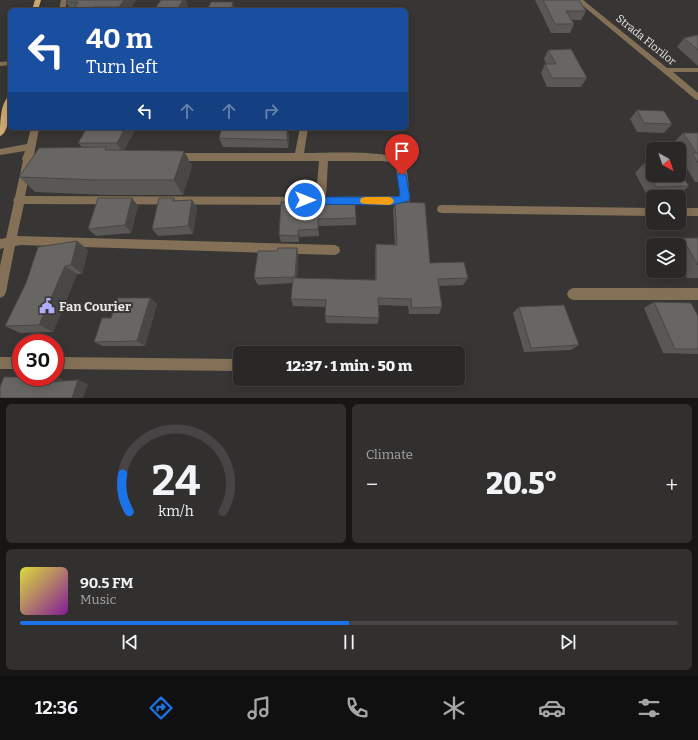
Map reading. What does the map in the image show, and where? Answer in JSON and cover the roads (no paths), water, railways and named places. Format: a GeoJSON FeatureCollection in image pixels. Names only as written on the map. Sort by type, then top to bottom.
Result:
{"type":"FeatureCollection","features":[{"type":"Feature","properties":{"kind":"main road"},"geometry":{"type":"LineString","coordinates":[[0,133],[8,105]]}},
{"type":"Feature","properties":{"kind":"street","name":"Strada Florilor"},"geometry":{"type":"LineString","coordinates":[[579,0],[698,97]]}},
{"type":"Feature","properties":{"kind":"street"},"geometry":{"type":"LineString","coordinates":[[665,70],[698,70]]}},
{"type":"Feature","properties":{"kind":"street"},"geometry":{"type":"LineString","coordinates":[[0,292],[5,243],[18,200],[34,130]]}},
{"type":"Feature","properties":{"kind":"street"},"geometry":{"type":"LineString","coordinates":[[299,157],[304,130]]}},
{"type":"Feature","properties":{"kind":"street"},"geometry":{"type":"LineString","coordinates":[[0,152],[30,147]]}},
{"type":"Feature","properties":{"kind":"street"},"geometry":{"type":"LineString","coordinates":[[27,159],[55,157]]}},
{"type":"Feature","properties":{"kind":"street"},"geometry":{"type":"LineString","coordinates":[[18,200],[392,201],[405,198],[400,164],[393,159],[383,157],[164,157]]}},
{"type":"Feature","properties":{"kind":"street"},"geometry":{"type":"LineString","coordinates":[[321,200],[324,158]]}},
{"type":"Feature","properties":{"kind":"street"},"geometry":{"type":"LineString","coordinates":[[442,209],[646,212]]}},
{"type":"Feature","properties":{"kind":"street"},"geometry":{"type":"LineString","coordinates":[[686,212],[698,212]]}},
{"type":"Feature","properties":{"kind":"street"},"geometry":{"type":"LineString","coordinates":[[5,243],[21,240],[335,250]]}},
{"type":"Feature","properties":{"kind":"street"},"geometry":{"type":"LineString","coordinates":[[573,294],[698,294]]}},
{"type":"Feature","properties":{"kind":"street"},"geometry":{"type":"LineString","coordinates":[[0,364],[12,363]]}},
{"type":"Feature","properties":{"kind":"street"},"geometry":{"type":"LineString","coordinates":[[64,363],[233,365]]}},
{"type":"Feature","properties":{"kind":"place","name":"Fan Courier"},"geometry":{"type":"Point","coordinates":[47,306]}}]}
